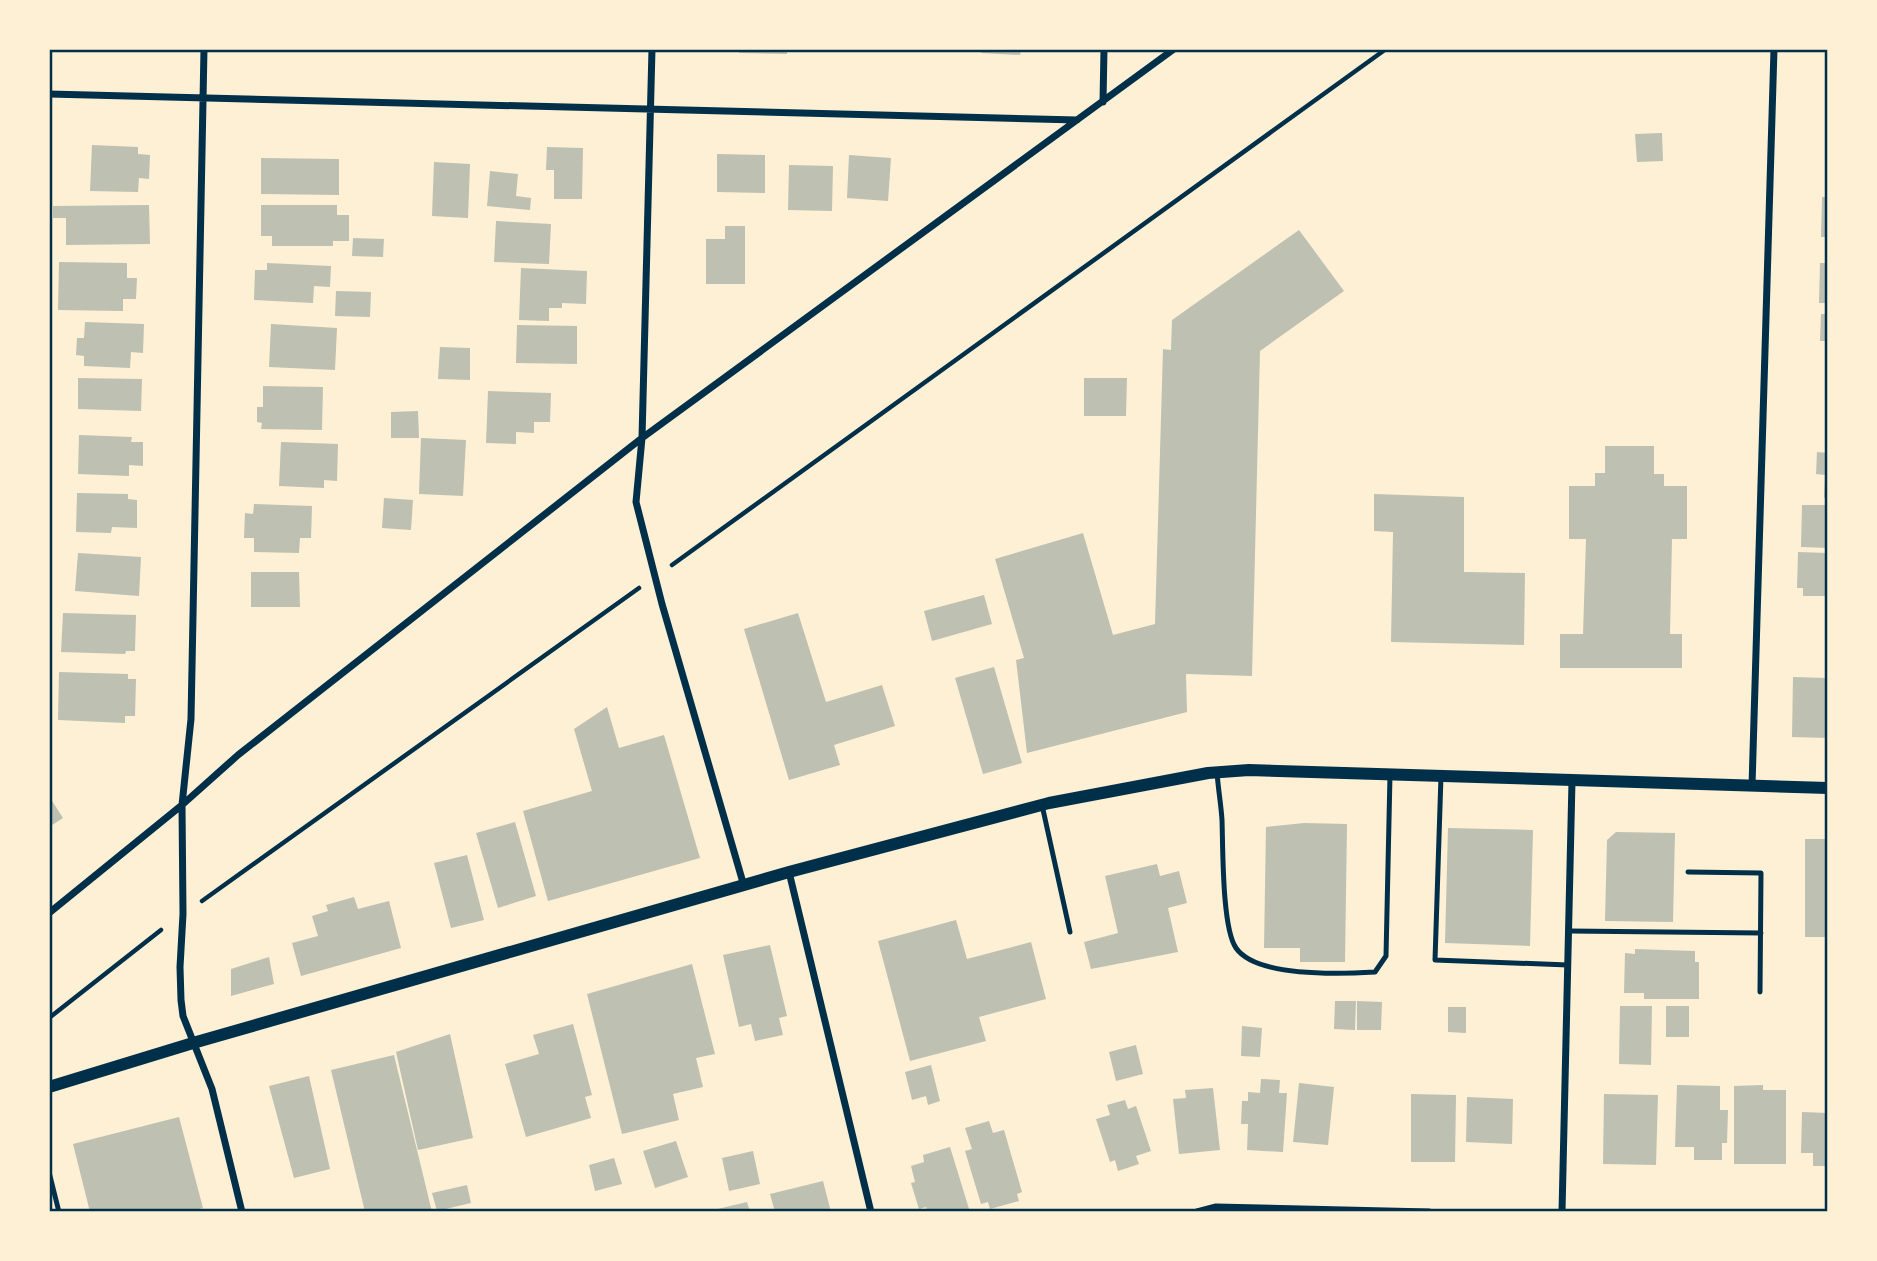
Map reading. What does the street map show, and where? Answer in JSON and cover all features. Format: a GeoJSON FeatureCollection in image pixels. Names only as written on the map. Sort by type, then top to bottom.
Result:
{"type":"FeatureCollection","features":[{"type":"Feature","properties":{"kind":"street"},"geometry":{"type":"LineString","coordinates":[[204,49],[191,719],[182,805],[181,1000],[183,1016],[212,1089],[242,1212]]}},
{"type":"Feature","properties":{"kind":"street"},"geometry":{"type":"LineString","coordinates":[[652,49],[642,438],[636,502],[662,604],[744,886]]}},
{"type":"Feature","properties":{"kind":"street"},"geometry":{"type":"LineString","coordinates":[[1103,102],[1104,49]]}},
{"type":"Feature","properties":{"kind":"street"},"geometry":{"type":"LineString","coordinates":[[49,913],[249,747],[642,438],[1174,49]]}},
{"type":"Feature","properties":{"kind":"street"},"geometry":{"type":"LineString","coordinates":[[1752,786],[1774,49]]}},
{"type":"Feature","properties":{"kind":"street"},"geometry":{"type":"LineString","coordinates":[[49,94],[1078,120]]}},
{"type":"Feature","properties":{"kind":"street"},"geometry":{"type":"LineString","coordinates":[[49,1087],[789,872],[1042,805],[1217,772],[1249,770],[1828,788]]}},
{"type":"Feature","properties":{"kind":"street"},"geometry":{"type":"LineString","coordinates":[[1562,1212],[1572,781]]}},
{"type":"Feature","properties":{"kind":"street"},"geometry":{"type":"LineString","coordinates":[[789,872],[871,1212]]}},
{"type":"Feature","properties":{"kind":"street"},"geometry":{"type":"LineString","coordinates":[[1197,1212],[1216,1207],[1429,1212]]}},
{"type":"Feature","properties":{"kind":"lane"},"geometry":{"type":"LineString","coordinates":[[1217,772],[1222,817],[1226,915],[1235,947],[1251,962],[1279,970],[1349,974],[1375,972],[1386,956],[1390,775]]}},
{"type":"Feature","properties":{"kind":"lane"},"geometry":{"type":"LineString","coordinates":[[1441,776],[1434,960],[1568,965]]}},
{"type":"Feature","properties":{"kind":"lane"},"geometry":{"type":"LineString","coordinates":[[1042,805],[1070,932]]}},
{"type":"Feature","properties":{"kind":"lane"},"geometry":{"type":"LineString","coordinates":[[1688,872],[1761,873],[1760,992]]}},
{"type":"Feature","properties":{"kind":"lane"},"geometry":{"type":"LineString","coordinates":[[1569,931],[1760,933]]}},
{"type":"Feature","properties":{"kind":"lane"},"geometry":{"type":"LineString","coordinates":[[49,1172],[59,1212]]}},
{"type":"Feature","properties":{"kind":"path"},"geometry":{"type":"LineString","coordinates":[[682,557],[1387,49]]}},
{"type":"Feature","properties":{"kind":"path"},"geometry":{"type":"LineString","coordinates":[[224,887],[628,597]]}},
{"type":"Feature","properties":{"kind":"path"},"geometry":{"type":"LineString","coordinates":[[49,1018],[145,943]]}},
{"type":"Feature","properties":{"kind":"building"},"geometry":{"type":"Polygon","coordinates":[[[739,49],[787,49],[787,54],[739,53],[739,49]]]}},
{"type":"Feature","properties":{"kind":"building"},"geometry":{"type":"Polygon","coordinates":[[[981,49],[1021,49],[1020,55],[981,53],[981,49]]]}},
{"type":"Feature","properties":{"kind":"building"},"geometry":{"type":"Polygon","coordinates":[[[1662,133],[1663,161],[1637,162],[1635,134],[1662,133]]]}},
{"type":"Feature","properties":{"kind":"building"},"geometry":{"type":"Polygon","coordinates":[[[92,145],[138,147],[138,154],[150,155],[149,179],[139,178],[138,192],[90,191],[92,145]]]}},
{"type":"Feature","properties":{"kind":"building"},"geometry":{"type":"Polygon","coordinates":[[[547,147],[583,148],[582,199],[554,199],[554,170],[546,170],[547,147]]]}},
{"type":"Feature","properties":{"kind":"building"},"geometry":{"type":"Polygon","coordinates":[[[717,154],[765,155],[765,193],[717,192],[717,154]]]}},
{"type":"Feature","properties":{"kind":"building"},"geometry":{"type":"Polygon","coordinates":[[[849,155],[891,158],[888,201],[847,198],[849,155]]]}},
{"type":"Feature","properties":{"kind":"building"},"geometry":{"type":"Polygon","coordinates":[[[261,158],[339,159],[339,195],[261,194],[261,158]]]}},
{"type":"Feature","properties":{"kind":"building"},"geometry":{"type":"Polygon","coordinates":[[[434,162],[470,164],[468,218],[432,216],[434,162]]]}},
{"type":"Feature","properties":{"kind":"building"},"geometry":{"type":"Polygon","coordinates":[[[789,165],[833,166],[832,211],[788,210],[789,165]]]}},
{"type":"Feature","properties":{"kind":"building"},"geometry":{"type":"Polygon","coordinates":[[[490,171],[518,174],[516,196],[531,198],[530,210],[487,206],[490,171]]]}},
{"type":"Feature","properties":{"kind":"building"},"geometry":{"type":"Polygon","coordinates":[[[1822,197],[1828,197],[1828,237],[1821,237],[1822,197]]]}},
{"type":"Feature","properties":{"kind":"building"},"geometry":{"type":"Polygon","coordinates":[[[149,205],[150,244],[66,245],[66,218],[53,218],[53,206],[149,205]]]}},
{"type":"Feature","properties":{"kind":"building"},"geometry":{"type":"Polygon","coordinates":[[[261,205],[337,205],[337,215],[349,215],[349,241],[333,241],[333,246],[272,246],[272,236],[261,236],[261,205]]]}},
{"type":"Feature","properties":{"kind":"building"},"geometry":{"type":"Polygon","coordinates":[[[496,221],[551,224],[549,264],[494,262],[496,221]]]}},
{"type":"Feature","properties":{"kind":"building"},"geometry":{"type":"Polygon","coordinates":[[[725,226],[745,226],[745,284],[706,284],[706,239],[725,239],[725,226]]]}},
{"type":"Feature","properties":{"kind":"building"},"geometry":{"type":"Polygon","coordinates":[[[1299,230],[1344,291],[1260,351],[1252,676],[1186,674],[1187,712],[1027,753],[1016,660],[1024,658],[995,559],[1083,533],[1113,635],[1155,624],[1163,349],[1171,350],[1172,320],[1299,230]]]}},
{"type":"Feature","properties":{"kind":"building"},"geometry":{"type":"Polygon","coordinates":[[[353,238],[384,239],[383,257],[352,256],[353,238]]]}},
{"type":"Feature","properties":{"kind":"building"},"geometry":{"type":"Polygon","coordinates":[[[59,262],[127,263],[127,278],[137,278],[136,299],[123,299],[123,311],[58,310],[59,262]]]}},
{"type":"Feature","properties":{"kind":"building"},"geometry":{"type":"Polygon","coordinates":[[[267,263],[331,266],[330,287],[314,286],[313,303],[254,300],[255,270],[267,270],[267,263]]]}},
{"type":"Feature","properties":{"kind":"building"},"geometry":{"type":"Polygon","coordinates":[[[1820,263],[1828,263],[1828,303],[1819,303],[1820,263]]]}},
{"type":"Feature","properties":{"kind":"building"},"geometry":{"type":"Polygon","coordinates":[[[521,268],[587,271],[586,304],[562,303],[562,308],[549,308],[549,321],[519,320],[521,268]]]}},
{"type":"Feature","properties":{"kind":"building"},"geometry":{"type":"Polygon","coordinates":[[[336,291],[371,292],[370,317],[335,316],[336,291]]]}},
{"type":"Feature","properties":{"kind":"building"},"geometry":{"type":"Polygon","coordinates":[[[1821,314],[1828,314],[1828,341],[1820,341],[1821,314]]]}},
{"type":"Feature","properties":{"kind":"building"},"geometry":{"type":"Polygon","coordinates":[[[85,322],[144,324],[143,353],[131,352],[130,368],[84,366],[84,356],[76,355],[77,338],[84,338],[85,322]]]}},
{"type":"Feature","properties":{"kind":"building"},"geometry":{"type":"Polygon","coordinates":[[[271,324],[337,328],[335,370],[269,367],[271,324]]]}},
{"type":"Feature","properties":{"kind":"building"},"geometry":{"type":"Polygon","coordinates":[[[517,325],[577,326],[577,364],[516,363],[517,325]]]}},
{"type":"Feature","properties":{"kind":"building"},"geometry":{"type":"Polygon","coordinates":[[[440,347],[470,348],[470,380],[438,379],[440,347]]]}},
{"type":"Feature","properties":{"kind":"building"},"geometry":{"type":"Polygon","coordinates":[[[78,378],[142,379],[141,411],[78,409],[78,378]]]}},
{"type":"Feature","properties":{"kind":"building"},"geometry":{"type":"Polygon","coordinates":[[[1084,378],[1127,378],[1126,416],[1084,416],[1084,378]]]}},
{"type":"Feature","properties":{"kind":"building"},"geometry":{"type":"Polygon","coordinates":[[[1828,385],[1828,423],[1825,423],[1828,385]]]}},
{"type":"Feature","properties":{"kind":"building"},"geometry":{"type":"Polygon","coordinates":[[[263,386],[323,387],[322,430],[261,429],[262,423],[257,422],[257,407],[263,407],[263,386]]]}},
{"type":"Feature","properties":{"kind":"building"},"geometry":{"type":"Polygon","coordinates":[[[488,391],[551,393],[550,422],[534,422],[534,433],[516,432],[516,444],[486,443],[488,391]]]}},
{"type":"Feature","properties":{"kind":"building"},"geometry":{"type":"Polygon","coordinates":[[[418,411],[419,438],[391,438],[391,412],[418,411]]]}},
{"type":"Feature","properties":{"kind":"building"},"geometry":{"type":"Polygon","coordinates":[[[79,435],[132,437],[131,442],[143,442],[143,466],[129,465],[129,476],[78,474],[79,435]]]}},
{"type":"Feature","properties":{"kind":"building"},"geometry":{"type":"Polygon","coordinates":[[[421,438],[466,440],[463,496],[419,494],[421,438]]]}},
{"type":"Feature","properties":{"kind":"building"},"geometry":{"type":"Polygon","coordinates":[[[281,442],[338,444],[337,481],[324,480],[324,488],[279,486],[281,442]]]}},
{"type":"Feature","properties":{"kind":"building"},"geometry":{"type":"Polygon","coordinates":[[[1605,446],[1654,446],[1654,474],[1664,474],[1664,486],[1687,486],[1687,539],[1672,539],[1670,634],[1682,634],[1682,668],[1560,668],[1560,634],[1583,634],[1586,539],[1569,539],[1569,486],[1595,486],[1595,473],[1605,473],[1605,446]]]}},
{"type":"Feature","properties":{"kind":"building"},"geometry":{"type":"Polygon","coordinates":[[[1817,452],[1828,453],[1828,498],[1824,498],[1825,475],[1816,474],[1817,452]]]}},
{"type":"Feature","properties":{"kind":"building"},"geometry":{"type":"Polygon","coordinates":[[[77,493],[128,494],[128,499],[137,500],[137,528],[112,527],[111,533],[76,532],[77,493]]]}},
{"type":"Feature","properties":{"kind":"building"},"geometry":{"type":"Polygon","coordinates":[[[1374,494],[1464,497],[1464,572],[1525,573],[1524,645],[1391,642],[1393,532],[1374,531],[1374,494]]]}},
{"type":"Feature","properties":{"kind":"building"},"geometry":{"type":"Polygon","coordinates":[[[384,498],[413,500],[411,530],[382,528],[384,498]]]}},
{"type":"Feature","properties":{"kind":"building"},"geometry":{"type":"Polygon","coordinates":[[[254,504],[312,506],[311,538],[300,538],[299,553],[254,552],[254,538],[244,538],[245,513],[253,514],[254,504]]]}},
{"type":"Feature","properties":{"kind":"building"},"geometry":{"type":"Polygon","coordinates":[[[1802,505],[1828,505],[1828,548],[1801,547],[1802,505]]]}},
{"type":"Feature","properties":{"kind":"building"},"geometry":{"type":"Polygon","coordinates":[[[1798,552],[1828,553],[1828,596],[1803,596],[1803,588],[1797,588],[1798,552]]]}},
{"type":"Feature","properties":{"kind":"building"},"geometry":{"type":"Polygon","coordinates":[[[78,553],[141,557],[139,596],[75,591],[78,553]]]}},
{"type":"Feature","properties":{"kind":"building"},"geometry":{"type":"Polygon","coordinates":[[[251,572],[299,572],[300,607],[251,607],[251,572]]]}},
{"type":"Feature","properties":{"kind":"building"},"geometry":{"type":"Polygon","coordinates":[[[984,595],[992,624],[932,641],[924,611],[984,595]]]}},
{"type":"Feature","properties":{"kind":"building"},"geometry":{"type":"Polygon","coordinates":[[[63,613],[136,615],[135,651],[126,651],[125,654],[61,652],[63,613]]]}},
{"type":"Feature","properties":{"kind":"building"},"geometry":{"type":"Polygon","coordinates":[[[798,613],[826,702],[882,685],[895,726],[834,745],[840,765],[789,780],[744,629],[798,613]]]}},
{"type":"Feature","properties":{"kind":"building"},"geometry":{"type":"Polygon","coordinates":[[[994,667],[1022,763],[983,774],[955,678],[994,667]]]}},
{"type":"Feature","properties":{"kind":"building"},"geometry":{"type":"Polygon","coordinates":[[[59,672],[128,674],[128,679],[136,679],[135,716],[125,716],[125,723],[58,720],[59,672]]]}},
{"type":"Feature","properties":{"kind":"building"},"geometry":{"type":"Polygon","coordinates":[[[1793,677],[1828,678],[1828,738],[1792,737],[1793,677]]]}},
{"type":"Feature","properties":{"kind":"building"},"geometry":{"type":"Polygon","coordinates":[[[607,707],[619,748],[664,735],[700,858],[548,901],[523,811],[592,791],[574,729],[607,707]]]}},
{"type":"Feature","properties":{"kind":"building"},"geometry":{"type":"Polygon","coordinates":[[[49,796],[63,818],[49,827],[49,796]]]}},
{"type":"Feature","properties":{"kind":"building"},"geometry":{"type":"Polygon","coordinates":[[[515,822],[536,896],[498,908],[476,833],[515,822]]]}},
{"type":"Feature","properties":{"kind":"building"},"geometry":{"type":"Polygon","coordinates":[[[1304,823],[1347,824],[1345,962],[1300,962],[1300,948],[1264,948],[1266,827],[1304,823]]]}},
{"type":"Feature","properties":{"kind":"building"},"geometry":{"type":"Polygon","coordinates":[[[1448,828],[1533,830],[1530,946],[1445,943],[1448,828]]]}},
{"type":"Feature","properties":{"kind":"building"},"geometry":{"type":"Polygon","coordinates":[[[1616,832],[1675,833],[1673,922],[1605,921],[1607,840],[1616,832]]]}},
{"type":"Feature","properties":{"kind":"building"},"geometry":{"type":"Polygon","coordinates":[[[1805,839],[1828,839],[1828,937],[1805,937],[1805,839]]]}},
{"type":"Feature","properties":{"kind":"building"},"geometry":{"type":"Polygon","coordinates":[[[467,855],[484,920],[451,928],[434,863],[467,855]]]}},
{"type":"Feature","properties":{"kind":"building"},"geometry":{"type":"Polygon","coordinates":[[[1157,864],[1160,876],[1179,871],[1187,903],[1168,908],[1178,952],[1091,969],[1084,942],[1118,933],[1105,876],[1157,864]]]}},
{"type":"Feature","properties":{"kind":"building"},"geometry":{"type":"Polygon","coordinates":[[[354,897],[358,909],[389,901],[401,948],[301,976],[292,943],[318,936],[312,916],[328,911],[326,905],[354,897]]]}},
{"type":"Feature","properties":{"kind":"building"},"geometry":{"type":"Polygon","coordinates":[[[956,920],[967,959],[1031,942],[1046,999],[979,1017],[986,1041],[910,1061],[878,941],[956,920]]]}},
{"type":"Feature","properties":{"kind":"building"},"geometry":{"type":"Polygon","coordinates":[[[770,945],[787,1016],[779,1018],[783,1035],[755,1041],[751,1024],[739,1027],[723,955],[770,945]]]}},
{"type":"Feature","properties":{"kind":"building"},"geometry":{"type":"Polygon","coordinates":[[[1635,949],[1695,951],[1695,962],[1699,962],[1699,999],[1644,999],[1644,993],[1624,993],[1625,953],[1635,954],[1635,949]]]}},
{"type":"Feature","properties":{"kind":"building"},"geometry":{"type":"Polygon","coordinates":[[[269,957],[274,984],[231,996],[231,969],[269,957]]]}},
{"type":"Feature","properties":{"kind":"building"},"geometry":{"type":"Polygon","coordinates":[[[692,964],[715,1054],[696,1058],[703,1087],[673,1094],[679,1120],[622,1134],[587,994],[692,964]]]}},
{"type":"Feature","properties":{"kind":"building"},"geometry":{"type":"Polygon","coordinates":[[[1335,1001],[1356,1001],[1355,1030],[1334,1029],[1335,1001]]]}},
{"type":"Feature","properties":{"kind":"building"},"geometry":{"type":"Polygon","coordinates":[[[1357,1001],[1382,1002],[1381,1030],[1357,1030],[1357,1001]]]}},
{"type":"Feature","properties":{"kind":"building"},"geometry":{"type":"Polygon","coordinates":[[[1620,1006],[1652,1006],[1651,1065],[1619,1064],[1620,1006]]]}},
{"type":"Feature","properties":{"kind":"building"},"geometry":{"type":"Polygon","coordinates":[[[1666,1006],[1689,1006],[1689,1037],[1666,1037],[1666,1006]]]}},
{"type":"Feature","properties":{"kind":"building"},"geometry":{"type":"Polygon","coordinates":[[[1448,1007],[1466,1007],[1466,1033],[1448,1032],[1448,1007]]]}},
{"type":"Feature","properties":{"kind":"building"},"geometry":{"type":"Polygon","coordinates":[[[573,1024],[592,1095],[585,1097],[591,1118],[526,1137],[505,1064],[539,1054],[533,1035],[573,1024]]]}},
{"type":"Feature","properties":{"kind":"building"},"geometry":{"type":"Polygon","coordinates":[[[1242,1026],[1262,1028],[1260,1057],[1241,1056],[1242,1026]]]}},
{"type":"Feature","properties":{"kind":"building"},"geometry":{"type":"Polygon","coordinates":[[[450,1034],[473,1138],[418,1150],[396,1052],[450,1034]]]}},
{"type":"Feature","properties":{"kind":"building"},"geometry":{"type":"Polygon","coordinates":[[[1136,1045],[1143,1074],[1116,1081],[1109,1052],[1136,1045]]]}},
{"type":"Feature","properties":{"kind":"building"},"geometry":{"type":"Polygon","coordinates":[[[394,1055],[432,1212],[365,1212],[331,1070],[394,1055]]]}},
{"type":"Feature","properties":{"kind":"building"},"geometry":{"type":"Polygon","coordinates":[[[931,1065],[940,1101],[928,1105],[926,1096],[912,1100],[905,1072],[931,1065]]]}},
{"type":"Feature","properties":{"kind":"building"},"geometry":{"type":"Polygon","coordinates":[[[309,1076],[330,1169],[294,1178],[269,1086],[309,1076]]]}},
{"type":"Feature","properties":{"kind":"building"},"geometry":{"type":"Polygon","coordinates":[[[1261,1079],[1280,1080],[1279,1093],[1287,1093],[1283,1152],[1247,1150],[1248,1124],[1241,1124],[1242,1101],[1248,1101],[1248,1092],[1260,1093],[1261,1079]]]}},
{"type":"Feature","properties":{"kind":"building"},"geometry":{"type":"Polygon","coordinates":[[[1299,1083],[1334,1087],[1328,1145],[1293,1142],[1299,1083]]]}},
{"type":"Feature","properties":{"kind":"building"},"geometry":{"type":"Polygon","coordinates":[[[1677,1085],[1720,1086],[1720,1110],[1728,1110],[1727,1143],[1722,1143],[1722,1160],[1694,1160],[1694,1147],[1675,1147],[1677,1085]]]}},
{"type":"Feature","properties":{"kind":"building"},"geometry":{"type":"Polygon","coordinates":[[[1763,1085],[1763,1090],[1786,1090],[1786,1164],[1734,1164],[1734,1086],[1763,1085]]]}},
{"type":"Feature","properties":{"kind":"building"},"geometry":{"type":"Polygon","coordinates":[[[1213,1088],[1220,1150],[1179,1154],[1173,1099],[1186,1098],[1185,1090],[1213,1088]]]}},
{"type":"Feature","properties":{"kind":"building"},"geometry":{"type":"Polygon","coordinates":[[[1411,1094],[1456,1095],[1455,1162],[1411,1162],[1411,1094]]]}},
{"type":"Feature","properties":{"kind":"building"},"geometry":{"type":"Polygon","coordinates":[[[1604,1094],[1658,1095],[1656,1165],[1603,1164],[1604,1094]]]}},
{"type":"Feature","properties":{"kind":"building"},"geometry":{"type":"Polygon","coordinates":[[[1467,1097],[1513,1099],[1512,1144],[1466,1142],[1467,1097]]]}},
{"type":"Feature","properties":{"kind":"building"},"geometry":{"type":"Polygon","coordinates":[[[1125,1100],[1128,1109],[1136,1106],[1151,1151],[1136,1156],[1139,1164],[1118,1171],[1115,1160],[1110,1162],[1096,1119],[1110,1115],[1107,1105],[1125,1100]]]}},
{"type":"Feature","properties":{"kind":"building"},"geometry":{"type":"Polygon","coordinates":[[[1802,1112],[1828,1113],[1828,1166],[1813,1166],[1813,1153],[1801,1153],[1802,1112]]]}},
{"type":"Feature","properties":{"kind":"building"},"geometry":{"type":"Polygon","coordinates":[[[179,1117],[203,1208],[188,1212],[90,1212],[73,1144],[179,1117]]]}},
{"type":"Feature","properties":{"kind":"building"},"geometry":{"type":"Polygon","coordinates":[[[989,1121],[993,1133],[1004,1130],[1022,1192],[1017,1194],[1019,1201],[990,1209],[988,1202],[981,1204],[965,1151],[972,1149],[965,1128],[989,1121]]]}},
{"type":"Feature","properties":{"kind":"building"},"geometry":{"type":"Polygon","coordinates":[[[676,1141],[688,1177],[655,1188],[643,1151],[676,1141]]]}},
{"type":"Feature","properties":{"kind":"building"},"geometry":{"type":"Polygon","coordinates":[[[950,1147],[970,1212],[928,1212],[926,1207],[919,1209],[911,1183],[915,1182],[911,1166],[924,1162],[923,1155],[950,1147]]]}},
{"type":"Feature","properties":{"kind":"building"},"geometry":{"type":"Polygon","coordinates":[[[753,1151],[760,1184],[729,1191],[722,1158],[753,1151]]]}},
{"type":"Feature","properties":{"kind":"building"},"geometry":{"type":"Polygon","coordinates":[[[614,1158],[622,1184],[595,1191],[589,1165],[614,1158]]]}},
{"type":"Feature","properties":{"kind":"building"},"geometry":{"type":"Polygon","coordinates":[[[823,1181],[831,1212],[775,1212],[770,1194],[823,1181]]]}},
{"type":"Feature","properties":{"kind":"building"},"geometry":{"type":"Polygon","coordinates":[[[467,1185],[471,1203],[437,1211],[432,1193],[467,1185]]]}},
{"type":"Feature","properties":{"kind":"building"},"geometry":{"type":"Polygon","coordinates":[[[747,1202],[750,1212],[709,1212],[709,1211],[747,1202]]]}}]}
